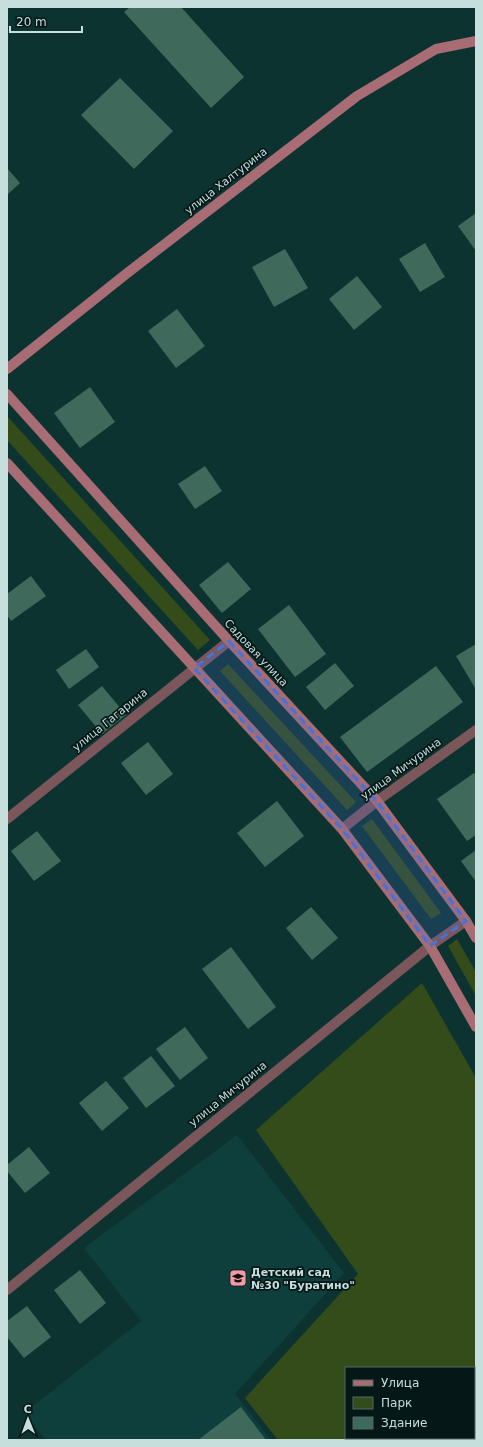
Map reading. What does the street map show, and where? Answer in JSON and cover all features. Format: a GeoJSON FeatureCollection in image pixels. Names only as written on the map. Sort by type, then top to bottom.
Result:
{"type":"FeatureCollection","features":[{"type":"Feature","properties":{"kind":"street","name":"улица Халтурина"},"geometry":{"type":"LineString","coordinates":[[7,369],[126,274],[356,96],[436,49],[476,41]]}},
{"type":"Feature","properties":{"kind":"street","name":"Садовая улица"},"geometry":{"type":"LineString","coordinates":[[7,394],[229,641],[377,801],[466,921],[476,938]]}},
{"type":"Feature","properties":{"kind":"street"},"geometry":{"type":"LineString","coordinates":[[7,462],[342,829],[430,946],[476,1027]]}},
{"type":"Feature","properties":{"kind":"street","name":"улица Гагарина"},"geometry":{"type":"LineString","coordinates":[[7,819],[229,641]]}},
{"type":"Feature","properties":{"kind":"street","name":"улица Мичурина"},"geometry":{"type":"LineString","coordinates":[[342,829],[377,801],[476,730]]}},
{"type":"Feature","properties":{"kind":"street","name":"улица Мичурина"},"geometry":{"type":"LineString","coordinates":[[7,1290],[430,946],[466,921]]}},
{"type":"Feature","properties":{"kind":"highlighted area"},"geometry":{"type":"Polygon","coordinates":[[[229,641],[377,801],[466,921],[430,946],[342,829],[194,668],[229,641]]]}},
{"type":"Feature","properties":{"kind":"shaded area"},"geometry":{"type":"Polygon","coordinates":[[[237,1135],[344,1273],[235,1394],[271,1440],[46,1440],[24,1413],[141,1321],[84,1248],[237,1135]]]}},
{"type":"Feature","properties":{"kind":"green space"},"geometry":{"type":"Polygon","coordinates":[[[7,416],[210,640],[198,650],[7,440],[7,416]]]}},
{"type":"Feature","properties":{"kind":"green space"},"geometry":{"type":"Polygon","coordinates":[[[228,664],[356,802],[347,810],[220,671],[228,664]]]}},
{"type":"Feature","properties":{"kind":"green space"},"geometry":{"type":"Polygon","coordinates":[[[372,819],[441,913],[431,919],[362,826],[372,819]]]}},
{"type":"Feature","properties":{"kind":"green space"},"geometry":{"type":"Polygon","coordinates":[[[457,939],[476,972],[476,996],[448,946],[457,939]]]}},
{"type":"Feature","properties":{"kind":"green space"},"geometry":{"type":"Polygon","coordinates":[[[422,983],[476,1078],[476,1440],[278,1440],[245,1398],[358,1274],[256,1130],[422,983]]]}},
{"type":"Feature","properties":{"kind":"building"},"geometry":{"type":"Polygon","coordinates":[[[130,7],[181,7],[244,77],[211,108],[124,12],[130,7]]]}},
{"type":"Feature","properties":{"kind":"building"},"geometry":{"type":"Polygon","coordinates":[[[120,78],[173,131],[134,169],[81,115],[120,78]]]}},
{"type":"Feature","properties":{"kind":"building"},"geometry":{"type":"Polygon","coordinates":[[[7,168],[20,183],[7,195],[7,168]]]}},
{"type":"Feature","properties":{"kind":"building"},"geometry":{"type":"Polygon","coordinates":[[[476,213],[476,251],[458,226],[476,213]]]}},
{"type":"Feature","properties":{"kind":"building"},"geometry":{"type":"Polygon","coordinates":[[[425,243],[445,277],[420,292],[399,259],[425,243]]]}},
{"type":"Feature","properties":{"kind":"building"},"geometry":{"type":"Polygon","coordinates":[[[285,249],[308,288],[274,307],[252,267],[285,249]]]}},
{"type":"Feature","properties":{"kind":"building"},"geometry":{"type":"Polygon","coordinates":[[[357,276],[382,307],[354,330],[329,299],[357,276]]]}},
{"type":"Feature","properties":{"kind":"building"},"geometry":{"type":"Polygon","coordinates":[[[177,309],[205,346],[176,368],[148,331],[177,309]]]}},
{"type":"Feature","properties":{"kind":"building"},"geometry":{"type":"Polygon","coordinates":[[[90,387],[115,422],[80,448],[54,413],[90,387]]]}},
{"type":"Feature","properties":{"kind":"building"},"geometry":{"type":"Polygon","coordinates":[[[205,466],[222,491],[195,509],[178,484],[205,466]]]}},
{"type":"Feature","properties":{"kind":"building"},"geometry":{"type":"Polygon","coordinates":[[[228,562],[251,589],[222,613],[199,585],[228,562]]]}},
{"type":"Feature","properties":{"kind":"building"},"geometry":{"type":"Polygon","coordinates":[[[31,576],[46,596],[11,621],[7,615],[7,594],[31,576]]]}},
{"type":"Feature","properties":{"kind":"building"},"geometry":{"type":"Polygon","coordinates":[[[289,605],[326,654],[295,677],[258,629],[289,605]]]}},
{"type":"Feature","properties":{"kind":"building"},"geometry":{"type":"Polygon","coordinates":[[[476,644],[476,687],[475,688],[456,656],[476,644]]]}},
{"type":"Feature","properties":{"kind":"building"},"geometry":{"type":"Polygon","coordinates":[[[86,649],[99,667],[69,689],[56,670],[86,649]]]}},
{"type":"Feature","properties":{"kind":"building"},"geometry":{"type":"Polygon","coordinates":[[[335,663],[354,686],[325,710],[306,687],[335,663]]]}},
{"type":"Feature","properties":{"kind":"building"},"geometry":{"type":"Polygon","coordinates":[[[436,666],[463,702],[367,772],[340,737],[436,666]]]}},
{"type":"Feature","properties":{"kind":"building"},"geometry":{"type":"Polygon","coordinates":[[[102,686],[126,715],[102,734],[78,705],[102,686]]]}},
{"type":"Feature","properties":{"kind":"building"},"geometry":{"type":"Polygon","coordinates":[[[148,742],[173,774],[146,795],[121,763],[148,742]]]}},
{"type":"Feature","properties":{"kind":"building"},"geometry":{"type":"Polygon","coordinates":[[[474,773],[476,776],[476,835],[467,841],[437,799],[474,773]]]}},
{"type":"Feature","properties":{"kind":"building"},"geometry":{"type":"Polygon","coordinates":[[[277,801],[304,836],[265,867],[237,833],[277,801]]]}},
{"type":"Feature","properties":{"kind":"building"},"geometry":{"type":"Polygon","coordinates":[[[37,831],[61,861],[34,881],[11,851],[37,831]]]}},
{"type":"Feature","properties":{"kind":"building"},"geometry":{"type":"Polygon","coordinates":[[[476,850],[476,882],[461,861],[476,850]]]}},
{"type":"Feature","properties":{"kind":"building"},"geometry":{"type":"Polygon","coordinates":[[[311,907],[338,938],[312,960],[286,928],[311,907]]]}},
{"type":"Feature","properties":{"kind":"building"},"geometry":{"type":"Polygon","coordinates":[[[231,947],[276,1007],[248,1029],[202,969],[231,947]]]}},
{"type":"Feature","properties":{"kind":"building"},"geometry":{"type":"Polygon","coordinates":[[[185,1027],[208,1058],[180,1080],[156,1049],[185,1027]]]}},
{"type":"Feature","properties":{"kind":"building"},"geometry":{"type":"Polygon","coordinates":[[[151,1056],[175,1086],[146,1108],[123,1078],[151,1056]]]}},
{"type":"Feature","properties":{"kind":"building"},"geometry":{"type":"Polygon","coordinates":[[[106,1081],[129,1108],[102,1131],[79,1103],[106,1081]]]}},
{"type":"Feature","properties":{"kind":"building"},"geometry":{"type":"Polygon","coordinates":[[[29,1147],[50,1173],[25,1193],[7,1171],[7,1165],[29,1147]]]}},
{"type":"Feature","properties":{"kind":"building"},"geometry":{"type":"Polygon","coordinates":[[[80,1270],[106,1303],[80,1324],[54,1290],[80,1270]]]}},
{"type":"Feature","properties":{"kind":"building"},"geometry":{"type":"Polygon","coordinates":[[[27,1306],[51,1337],[24,1358],[7,1337],[7,1321],[27,1306]]]}},
{"type":"Feature","properties":{"kind":"building"},"geometry":{"type":"Polygon","coordinates":[[[241,1407],[266,1440],[198,1440],[241,1407]]]}},
{"type":"Feature","properties":{"kind":"place","name":"Детский сад №30 \"Буратино\""},"geometry":{"type":"Point","coordinates":[238,1278]}}]}
